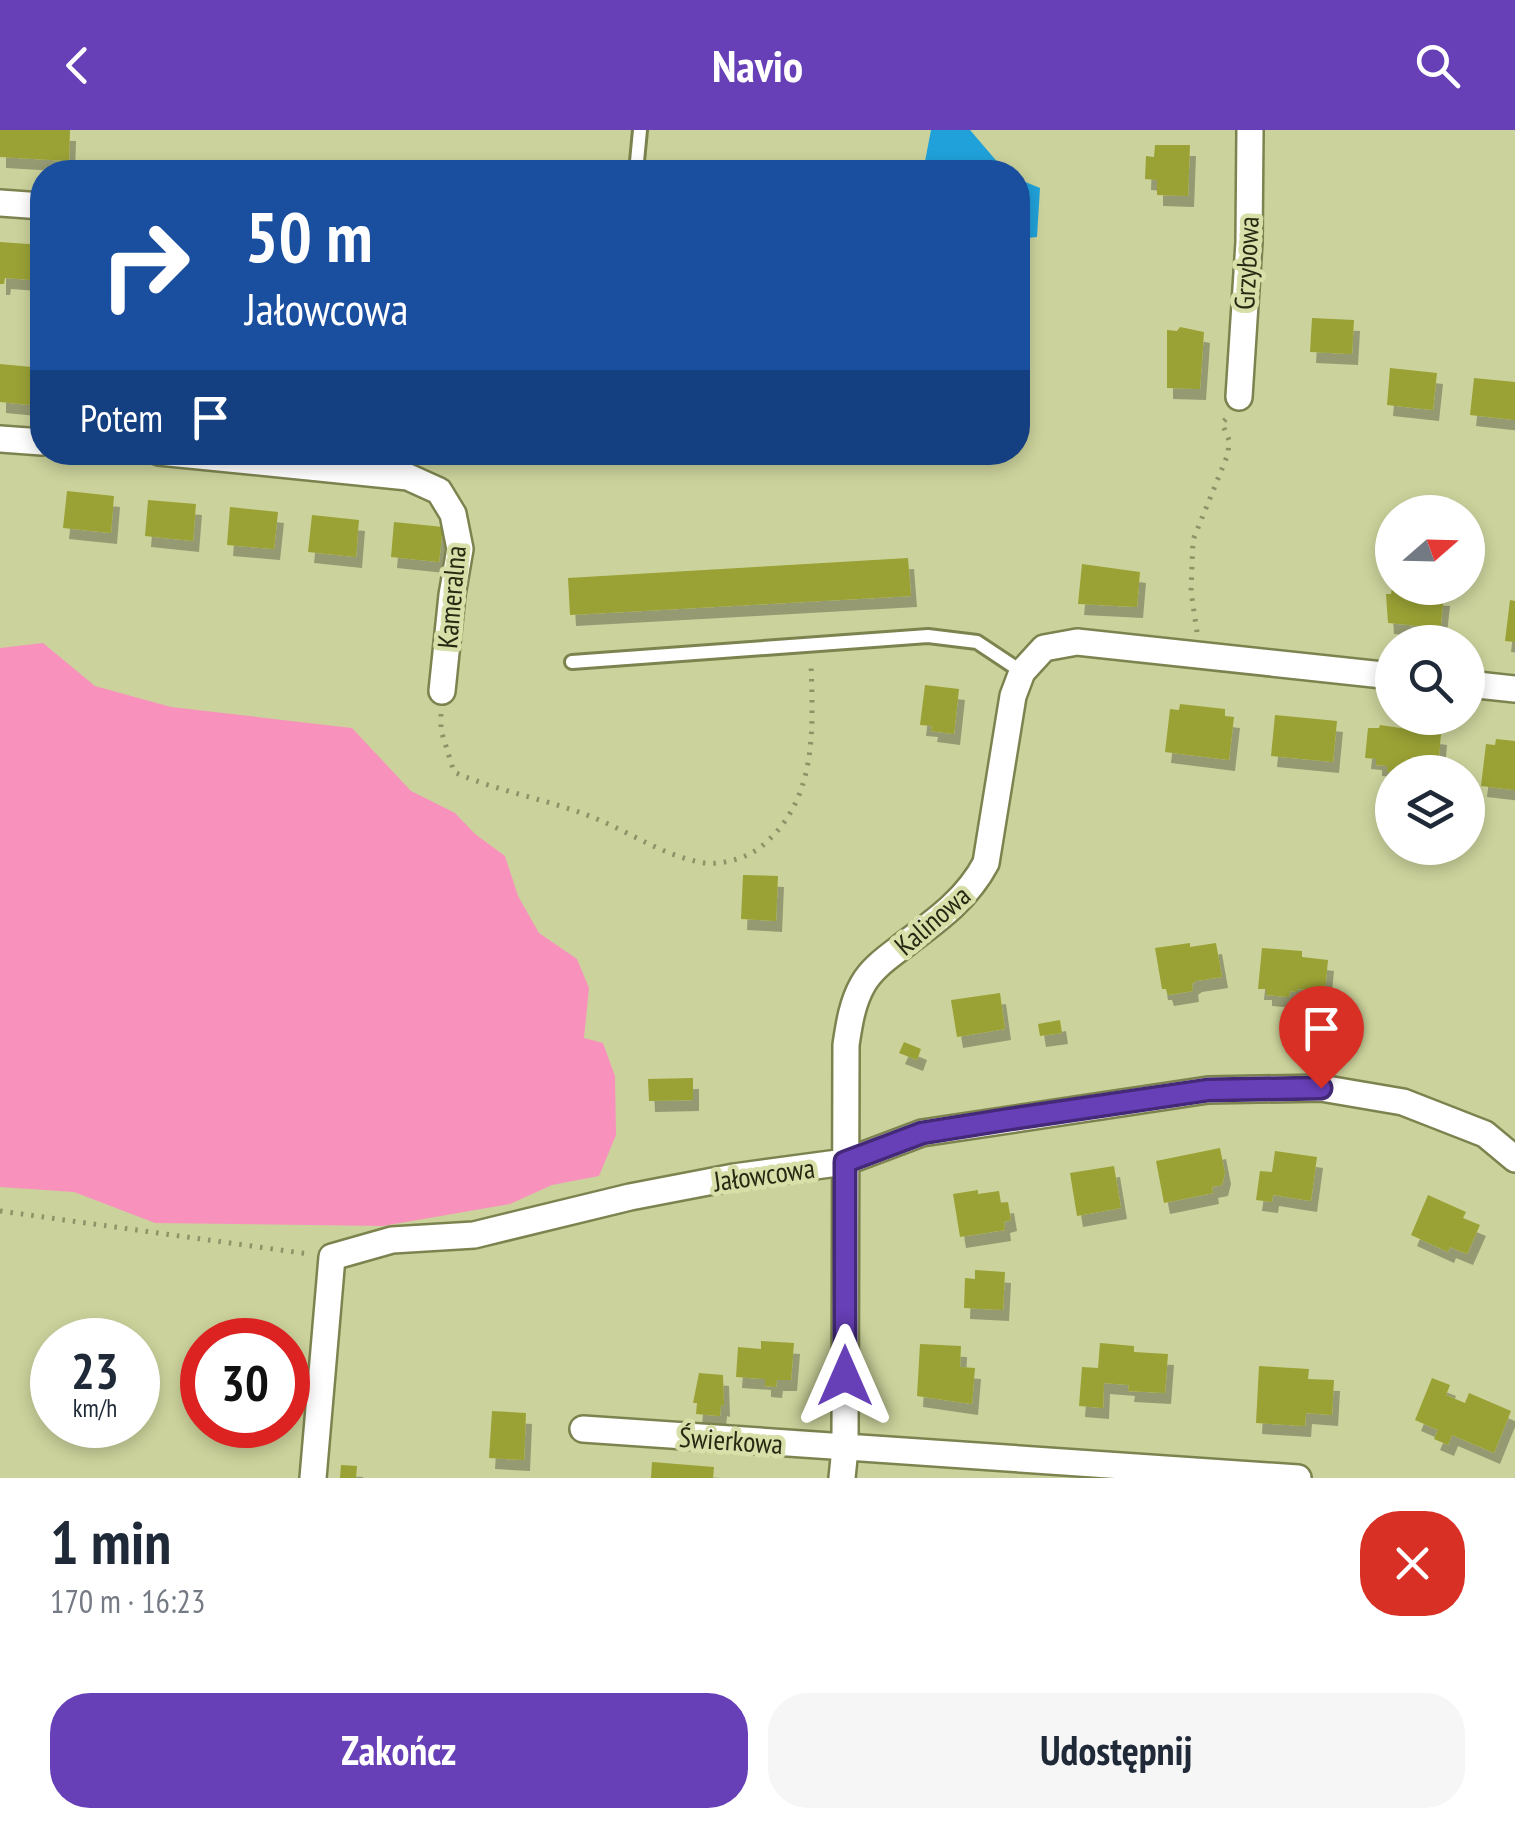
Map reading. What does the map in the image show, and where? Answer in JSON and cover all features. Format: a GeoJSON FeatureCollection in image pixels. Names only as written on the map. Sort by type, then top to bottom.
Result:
{"type":"FeatureCollection","features":[{"type":"Feature","properties":{"kind":"street","name":"Grzybowa"},"geometry":{"type":"LineString","coordinates":[[1239,397],[1249,242],[1250,130]]}},
{"type":"Feature","properties":{"kind":"street"},"geometry":{"type":"LineString","coordinates":[[0,203],[30,205]]}},
{"type":"Feature","properties":{"kind":"street"},"geometry":{"type":"LineString","coordinates":[[0,439],[30,441]]}},
{"type":"Feature","properties":{"kind":"street","name":"Kameralna"},"geometry":{"type":"LineString","coordinates":[[288,465],[408,477],[439,491],[454,514],[460,550],[442,690]]}},
{"type":"Feature","properties":{"kind":"street"},"geometry":{"type":"LineString","coordinates":[[1022,672],[1044,648],[1077,642],[1375,674]]}},
{"type":"Feature","properties":{"kind":"street","name":"Kalinowa"},"geometry":{"type":"LineString","coordinates":[[842,1478],[846,1045],[851,1013],[863,983],[880,964],[953,907],[973,887],[986,863],[1013,696],[1022,672]]}},
{"type":"Feature","properties":{"kind":"street"},"geometry":{"type":"LineString","coordinates":[[1485,686],[1515,689]]}},
{"type":"Feature","properties":{"kind":"street","name":"Jałowcowa"},"geometry":{"type":"LineString","coordinates":[[332,1257],[392,1240],[474,1234],[630,1197],[734,1177],[845,1162],[922,1133],[1208,1090],[1321,1088],[1403,1102],[1485,1134],[1515,1159]]}},
{"type":"Feature","properties":{"kind":"street"},"geometry":{"type":"LineString","coordinates":[[313,1478],[332,1257]]}},
{"type":"Feature","properties":{"kind":"street","name":"Świerkowa"},"geometry":{"type":"LineString","coordinates":[[582,1430],[1298,1478]]}},
{"type":"Feature","properties":{"kind":"lane"},"geometry":{"type":"LineString","coordinates":[[637,160],[640,130]]}},
{"type":"Feature","properties":{"kind":"lane"},"geometry":{"type":"LineString","coordinates":[[572,662],[928,636],[977,642],[1022,672]]}},
{"type":"Feature","properties":{"kind":"path"},"geometry":{"type":"LineString","coordinates":[[1201,655],[1191,591],[1193,540],[1228,454],[1229,440],[1222,423],[1232,414],[1239,397]]}},
{"type":"Feature","properties":{"kind":"path"},"geometry":{"type":"LineString","coordinates":[[442,690],[441,730],[454,772],[492,789],[590,816],[668,852],[709,864],[751,856],[784,828],[805,786],[813,714],[811,645]]}},
{"type":"Feature","properties":{"kind":"path"},"geometry":{"type":"LineString","coordinates":[[0,1211],[332,1257]]}},
{"type":"Feature","properties":{"kind":"shaded area"},"geometry":{"type":"Polygon","coordinates":[[[43,643],[95,686],[171,707],[352,728],[411,791],[455,813],[505,856],[518,896],[539,933],[577,959],[589,988],[584,1038],[603,1043],[615,1076],[616,1135],[599,1176],[552,1185],[510,1204],[383,1226],[155,1223],[74,1192],[0,1187],[0,648],[43,643]]]}},
{"type":"Feature","properties":{"kind":"water"},"geometry":{"type":"Polygon","coordinates":[[[931,130],[970,130],[996,160],[925,160],[931,130]]]}},
{"type":"Feature","properties":{"kind":"water"},"geometry":{"type":"Polygon","coordinates":[[[1030,184],[1040,188],[1037,237],[1030,238],[1030,184]]]}},
{"type":"Feature","properties":{"kind":"building"},"geometry":{"type":"Polygon","coordinates":[[[0,130],[70,130],[69,160],[0,157],[0,130]]]}},
{"type":"Feature","properties":{"kind":"building"},"geometry":{"type":"Polygon","coordinates":[[[1155,145],[1190,145],[1188,196],[1157,195],[1157,180],[1145,179],[1146,156],[1154,157],[1155,145]]]}},
{"type":"Feature","properties":{"kind":"building"},"geometry":{"type":"Polygon","coordinates":[[[0,242],[30,244],[30,280],[5,278],[4,284],[0,284],[0,242]]]}},
{"type":"Feature","properties":{"kind":"building"},"geometry":{"type":"Polygon","coordinates":[[[1312,318],[1354,320],[1352,354],[1310,352],[1312,318]]]}},
{"type":"Feature","properties":{"kind":"building"},"geometry":{"type":"Polygon","coordinates":[[[1180,327],[1204,332],[1200,389],[1167,388],[1167,330],[1177,331],[1180,327]]]}},
{"type":"Feature","properties":{"kind":"building"},"geometry":{"type":"Polygon","coordinates":[[[0,364],[30,367],[30,405],[0,402],[0,364]]]}},
{"type":"Feature","properties":{"kind":"building"},"geometry":{"type":"Polygon","coordinates":[[[1390,368],[1437,373],[1433,410],[1387,405],[1390,368]]]}},
{"type":"Feature","properties":{"kind":"building"},"geometry":{"type":"Polygon","coordinates":[[[1474,378],[1515,382],[1515,420],[1470,415],[1474,378]]]}},
{"type":"Feature","properties":{"kind":"building"},"geometry":{"type":"Polygon","coordinates":[[[67,491],[114,496],[111,533],[63,528],[67,491]]]}},
{"type":"Feature","properties":{"kind":"building"},"geometry":{"type":"Polygon","coordinates":[[[148,500],[196,504],[193,541],[145,536],[148,500]]]}},
{"type":"Feature","properties":{"kind":"building"},"geometry":{"type":"Polygon","coordinates":[[[230,507],[278,512],[274,549],[227,545],[230,507]]]}},
{"type":"Feature","properties":{"kind":"building"},"geometry":{"type":"Polygon","coordinates":[[[312,515],[359,520],[356,557],[308,552],[312,515]]]}},
{"type":"Feature","properties":{"kind":"building"},"geometry":{"type":"Polygon","coordinates":[[[394,522],[443,527],[439,562],[391,557],[394,522]]]}},
{"type":"Feature","properties":{"kind":"building"},"geometry":{"type":"Polygon","coordinates":[[[908,558],[911,596],[570,615],[568,578],[908,558]]]}},
{"type":"Feature","properties":{"kind":"building"},"geometry":{"type":"Polygon","coordinates":[[[1082,564],[1140,572],[1137,607],[1078,604],[1082,564]]]}},
{"type":"Feature","properties":{"kind":"building"},"geometry":{"type":"Polygon","coordinates":[[[1510,600],[1515,601],[1515,642],[1505,641],[1510,600]]]}},
{"type":"Feature","properties":{"kind":"building"},"geometry":{"type":"Polygon","coordinates":[[[1387,605],[1443,605],[1441,625],[1388,623],[1387,605]]]}},
{"type":"Feature","properties":{"kind":"building"},"geometry":{"type":"Polygon","coordinates":[[[925,685],[959,689],[954,734],[920,725],[925,685]]]}},
{"type":"Feature","properties":{"kind":"building"},"geometry":{"type":"Polygon","coordinates":[[[1180,704],[1225,709],[1225,716],[1234,717],[1229,760],[1165,752],[1170,709],[1179,710],[1180,704]]]}},
{"type":"Feature","properties":{"kind":"building"},"geometry":{"type":"Polygon","coordinates":[[[1275,715],[1337,721],[1333,762],[1271,756],[1275,715]]]}},
{"type":"Feature","properties":{"kind":"building"},"geometry":{"type":"Polygon","coordinates":[[[1368,728],[1375,728],[1375,735],[1441,735],[1439,755],[1365,758],[1368,728]]]}},
{"type":"Feature","properties":{"kind":"building"},"geometry":{"type":"Polygon","coordinates":[[[1496,739],[1515,741],[1515,790],[1485,786],[1486,744],[1495,745],[1496,739]]]}},
{"type":"Feature","properties":{"kind":"building"},"geometry":{"type":"Polygon","coordinates":[[[743,875],[778,876],[776,921],[741,919],[743,875]]]}},
{"type":"Feature","properties":{"kind":"building"},"geometry":{"type":"Polygon","coordinates":[[[1190,943],[1190,947],[1216,943],[1222,977],[1196,981],[1193,991],[1168,995],[1162,989],[1155,948],[1190,943]]]}},
{"type":"Feature","properties":{"kind":"building"},"geometry":{"type":"Polygon","coordinates":[[[1262,948],[1302,951],[1302,957],[1328,960],[1325,991],[1297,989],[1290,991],[1289,997],[1266,995],[1266,989],[1258,989],[1262,948]]]}},
{"type":"Feature","properties":{"kind":"building"},"geometry":{"type":"Polygon","coordinates":[[[1000,993],[1005,1029],[957,1037],[951,1000],[1000,993]]]}},
{"type":"Feature","properties":{"kind":"building"},"geometry":{"type":"Polygon","coordinates":[[[1060,1020],[1062,1033],[1040,1036],[1038,1024],[1060,1020]]]}},
{"type":"Feature","properties":{"kind":"building"},"geometry":{"type":"Polygon","coordinates":[[[904,1042],[921,1049],[917,1060],[899,1053],[904,1042]]]}},
{"type":"Feature","properties":{"kind":"building"},"geometry":{"type":"Polygon","coordinates":[[[693,1078],[693,1100],[649,1101],[648,1079],[693,1078]]]}},
{"type":"Feature","properties":{"kind":"building"},"geometry":{"type":"Polygon","coordinates":[[[1220,1148],[1225,1173],[1222,1185],[1212,1187],[1213,1193],[1164,1203],[1156,1161],[1220,1148]]]}},
{"type":"Feature","properties":{"kind":"building"},"geometry":{"type":"Polygon","coordinates":[[[1275,1151],[1317,1157],[1311,1201],[1273,1195],[1272,1202],[1256,1200],[1260,1171],[1272,1172],[1275,1151]]]}},
{"type":"Feature","properties":{"kind":"building"},"geometry":{"type":"Polygon","coordinates":[[[1114,1166],[1121,1208],[1077,1216],[1070,1173],[1114,1166]]]}},
{"type":"Feature","properties":{"kind":"building"},"geometry":{"type":"Polygon","coordinates":[[[978,1190],[978,1194],[999,1191],[1001,1203],[1008,1202],[1011,1220],[1004,1222],[1005,1230],[960,1237],[953,1194],[978,1190]]]}},
{"type":"Feature","properties":{"kind":"building"},"geometry":{"type":"Polygon","coordinates":[[[1428,1195],[1466,1212],[1463,1218],[1480,1225],[1467,1254],[1450,1247],[1448,1252],[1411,1235],[1428,1195]]]}},
{"type":"Feature","properties":{"kind":"building"},"geometry":{"type":"Polygon","coordinates":[[[975,1270],[1005,1272],[1003,1310],[964,1308],[965,1278],[975,1279],[975,1270]]]}},
{"type":"Feature","properties":{"kind":"building"},"geometry":{"type":"Polygon","coordinates":[[[761,1341],[794,1343],[791,1380],[777,1380],[776,1387],[765,1386],[765,1379],[736,1377],[738,1347],[761,1349],[761,1341]]]}},
{"type":"Feature","properties":{"kind":"building"},"geometry":{"type":"Polygon","coordinates":[[[1100,1343],[1134,1346],[1134,1352],[1168,1354],[1165,1393],[1128,1391],[1129,1385],[1104,1383],[1103,1408],[1079,1406],[1082,1367],[1098,1368],[1100,1343]]]}},
{"type":"Feature","properties":{"kind":"building"},"geometry":{"type":"Polygon","coordinates":[[[920,1344],[961,1346],[960,1367],[975,1368],[972,1404],[917,1396],[920,1344]]]}},
{"type":"Feature","properties":{"kind":"building"},"geometry":{"type":"Polygon","coordinates":[[[1259,1366],[1309,1369],[1308,1379],[1334,1380],[1332,1415],[1306,1413],[1305,1426],[1256,1423],[1259,1366]]]}},
{"type":"Feature","properties":{"kind":"building"},"geometry":{"type":"Polygon","coordinates":[[[699,1373],[723,1375],[724,1406],[721,1405],[720,1416],[696,1414],[697,1403],[693,1403],[699,1373]]]}},
{"type":"Feature","properties":{"kind":"building"},"geometry":{"type":"Polygon","coordinates":[[[1432,1378],[1450,1385],[1446,1395],[1465,1403],[1469,1393],[1511,1411],[1494,1453],[1452,1435],[1448,1445],[1434,1439],[1438,1430],[1415,1420],[1432,1378]]]}},
{"type":"Feature","properties":{"kind":"building"},"geometry":{"type":"Polygon","coordinates":[[[492,1411],[526,1413],[524,1460],[489,1458],[492,1411]]]}},
{"type":"Feature","properties":{"kind":"building"},"geometry":{"type":"Polygon","coordinates":[[[652,1462],[714,1467],[713,1478],[651,1478],[652,1462]]]}},
{"type":"Feature","properties":{"kind":"building"},"geometry":{"type":"Polygon","coordinates":[[[341,1465],[357,1466],[356,1478],[340,1478],[341,1465]]]}},
{"type":"Feature","properties":{"kind":"route"},"geometry":{"type":"LineString","coordinates":[[845,1376],[845,1162],[922,1133],[1010,1119],[1208,1090],[1321,1088]]}}]}
